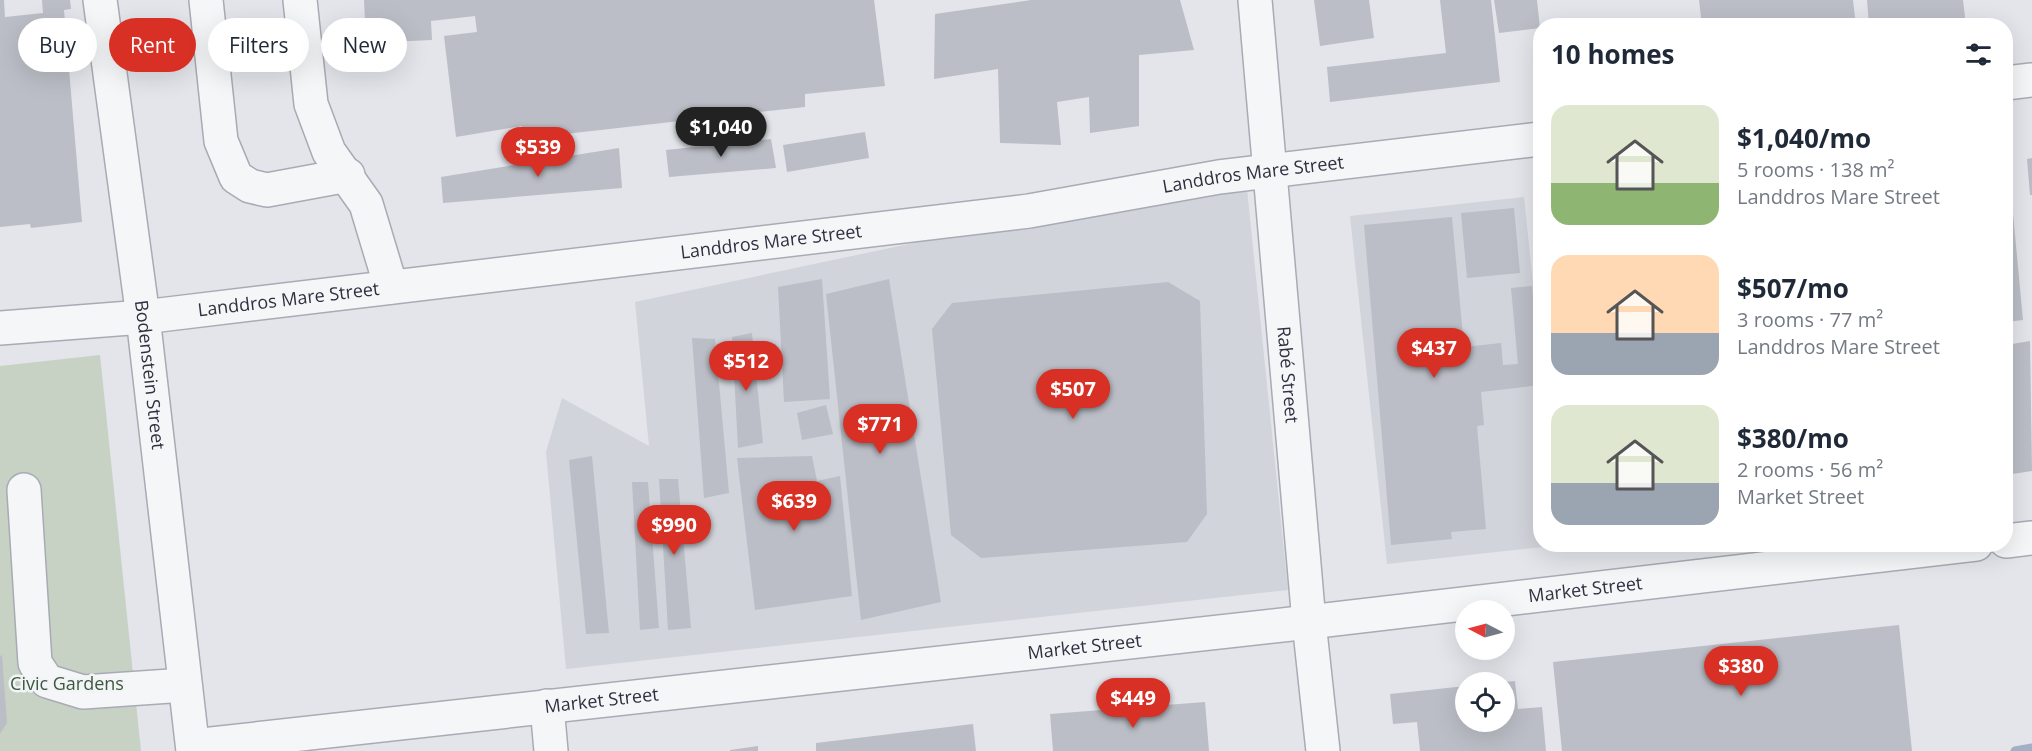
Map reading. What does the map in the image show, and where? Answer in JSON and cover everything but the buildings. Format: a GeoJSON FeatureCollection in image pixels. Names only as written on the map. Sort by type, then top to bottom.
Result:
{"type":"FeatureCollection","features":[{"type":"Feature","properties":{"kind":"street","name":"Bodenstein Street"},"geometry":{"type":"LineString","coordinates":[[99,0],[143,317],[193,748]]}},
{"type":"Feature","properties":{"kind":"street"},"geometry":{"type":"LineString","coordinates":[[206,0],[221,141],[236,177],[250,186],[267,190],[348,176]]}},
{"type":"Feature","properties":{"kind":"street"},"geometry":{"type":"LineString","coordinates":[[300,0],[311,104],[329,152],[366,204],[391,287]]}},
{"type":"Feature","properties":{"kind":"street","name":"Rabé Street"},"geometry":{"type":"LineString","coordinates":[[1255,0],[1309,622],[1323,751]]}},
{"type":"Feature","properties":{"kind":"street"},"geometry":{"type":"LineString","coordinates":[[2013,82],[2032,80]]}},
{"type":"Feature","properties":{"kind":"street","name":"Landdros Mare Street"},"geometry":{"type":"LineString","coordinates":[[0,328],[143,317],[1029,211],[1219,177],[1533,140]]}},
{"type":"Feature","properties":{"kind":"street"},"geometry":{"type":"LineString","coordinates":[[24,490],[35,663],[47,681],[83,692],[185,685]]}},
{"type":"Feature","properties":{"kind":"street"},"geometry":{"type":"LineString","coordinates":[[2013,540],[2032,538]]}},
{"type":"Feature","properties":{"kind":"street","name":"Market Street"},"geometry":{"type":"LineString","coordinates":[[193,748],[1908,552]]}},
{"type":"Feature","properties":{"kind":"street"},"geometry":{"type":"LineString","coordinates":[[547,706],[551,751]]}},
{"type":"Feature","properties":{"kind":"shaded area"},"geometry":{"type":"Polygon","coordinates":[[[1247,189],[1288,590],[566,669],[546,452],[562,398],[649,446],[635,302],[970,231],[1247,189]]]}},
{"type":"Feature","properties":{"kind":"shaded area"},"geometry":{"type":"Polygon","coordinates":[[[1524,197],[1533,284],[1533,548],[1387,564],[1350,216],[1524,197]]]}},
{"type":"Feature","properties":{"kind":"green space","name":"Civic Gardens"},"geometry":{"type":"Polygon","coordinates":[[[100,355],[141,751],[0,751],[0,366],[100,355]]]}},
{"type":"Feature","properties":{"kind":"waterway"},"geometry":{"type":"LineString","coordinates":[[2015,751],[2032,748]]}}]}
